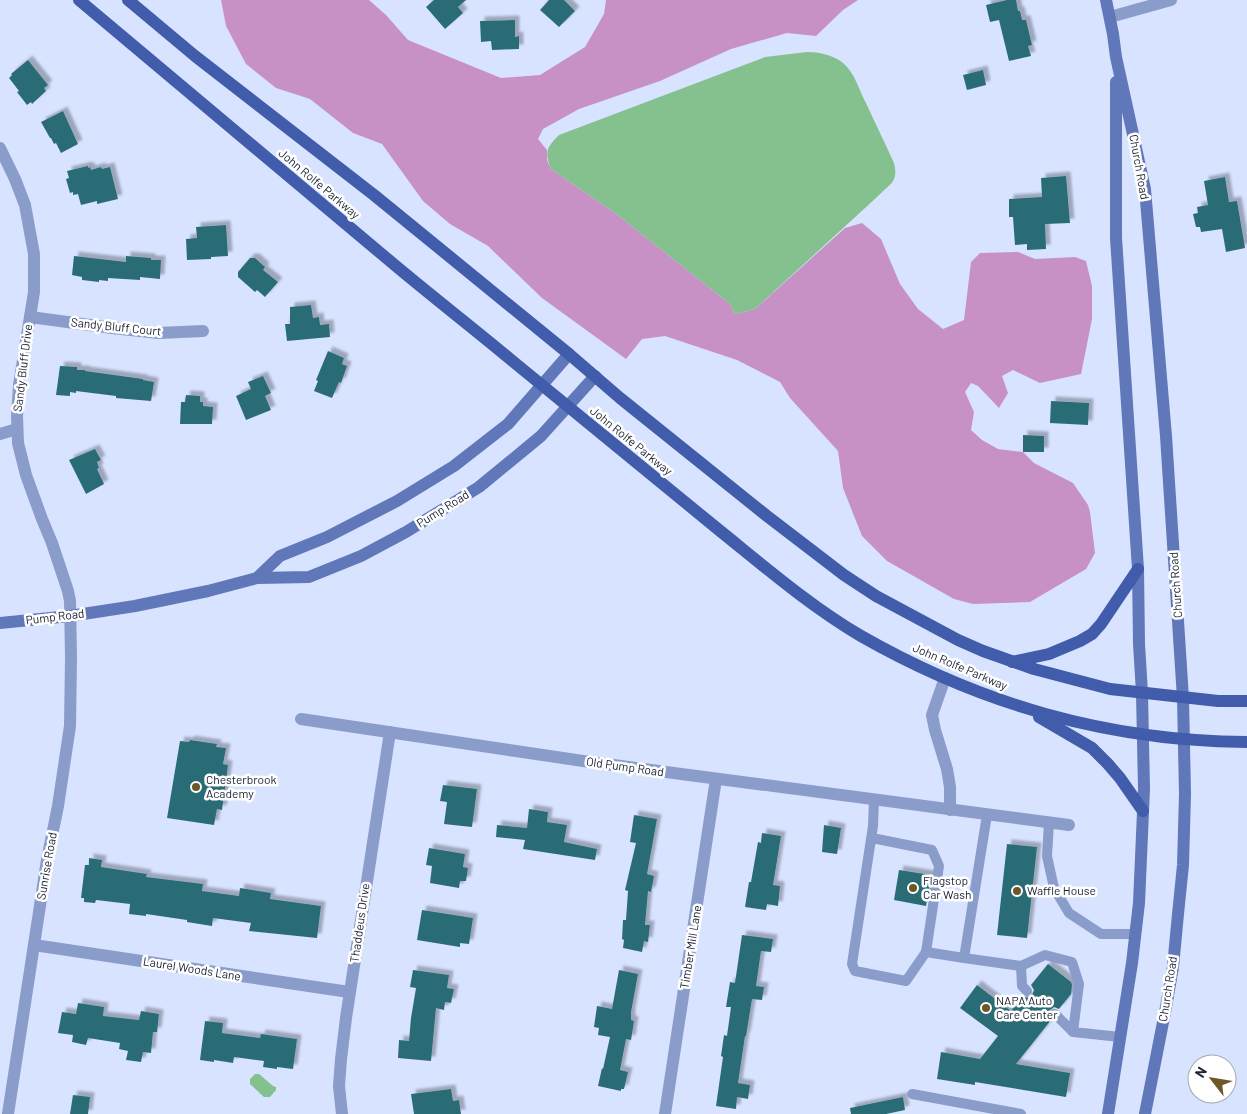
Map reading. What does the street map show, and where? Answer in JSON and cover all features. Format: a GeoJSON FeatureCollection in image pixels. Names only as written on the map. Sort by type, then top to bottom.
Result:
{"type":"FeatureCollection","features":[{"type":"Feature","properties":{"kind":"main road","name":"John Rolfe Parkway"},"geometry":{"type":"LineString","coordinates":[[79,0],[541,386],[760,563],[820,609],[861,635],[944,678],[1024,708],[1073,721],[1143,735],[1247,742]]}},
{"type":"Feature","properties":{"kind":"main road","name":"John Rolfe Parkway"},"geometry":{"type":"LineString","coordinates":[[128,0],[195,56],[374,196],[767,516],[844,575],[876,596],[983,651],[1034,669],[1110,689],[1183,698],[1247,701]]}},
{"type":"Feature","properties":{"kind":"main road","name":"Church Road"},"geometry":{"type":"LineString","coordinates":[[1106,0],[1116,56],[1146,189],[1166,436],[1183,698],[1185,794],[1183,865],[1166,1007],[1145,1114]]}},
{"type":"Feature","properties":{"kind":"main road","name":"Church Road"},"geometry":{"type":"LineString","coordinates":[[1108,1114],[1132,963],[1138,903],[1144,789],[1138,569],[1116,238],[1116,56]]}},
{"type":"Feature","properties":{"kind":"main road","name":"Pump Road"},"geometry":{"type":"LineString","coordinates":[[257,578],[280,556],[327,537],[397,502],[454,466],[508,424],[569,354]]}},
{"type":"Feature","properties":{"kind":"main road","name":"Pump Road"},"geometry":{"type":"LineString","coordinates":[[0,623],[70,616],[135,606],[190,595],[257,578],[309,577],[361,556],[406,532],[479,486],[541,436],[595,376]]}},
{"type":"Feature","properties":{"kind":"main road"},"geometry":{"type":"LineString","coordinates":[[1012,662],[1049,654],[1092,634],[1101,624],[1138,569]]}},
{"type":"Feature","properties":{"kind":"main road"},"geometry":{"type":"LineString","coordinates":[[1024,708],[1092,748],[1120,778],[1143,811]]}},
{"type":"Feature","properties":{"kind":"street"},"geometry":{"type":"LineString","coordinates":[[1110,18],[1171,0]]}},
{"type":"Feature","properties":{"kind":"street","name":"Sandy Bluff Drive"},"geometry":{"type":"LineString","coordinates":[[0,148],[15,178],[25,205],[34,254],[34,292],[19,384],[18,443],[26,475],[68,591],[70,616]]}},
{"type":"Feature","properties":{"kind":"street","name":"Sandy Bluff Court"},"geometry":{"type":"LineString","coordinates":[[30,317],[159,333],[203,331]]}},
{"type":"Feature","properties":{"kind":"street"},"geometry":{"type":"LineString","coordinates":[[0,434],[18,429]]}},
{"type":"Feature","properties":{"kind":"street","name":"Sunrise Road"},"geometry":{"type":"LineString","coordinates":[[8,1114],[70,726],[70,616]]}},
{"type":"Feature","properties":{"kind":"street"},"geometry":{"type":"LineString","coordinates":[[944,678],[932,715],[948,769],[950,810]]}},
{"type":"Feature","properties":{"kind":"street","name":"Old Pump Road"},"geometry":{"type":"LineString","coordinates":[[301,719],[716,779],[1069,825]]}},
{"type":"Feature","properties":{"kind":"street","name":"Thaddeus Drive"},"geometry":{"type":"LineString","coordinates":[[342,1114],[339,1086],[340,1068],[390,732]]}},
{"type":"Feature","properties":{"kind":"street","name":"Timber Mill Lane"},"geometry":{"type":"LineString","coordinates":[[665,1114],[716,779]]}},
{"type":"Feature","properties":{"kind":"street","name":"Laurel Woods Lane"},"geometry":{"type":"LineString","coordinates":[[34,945],[350,992]]}},
{"type":"Feature","properties":{"kind":"lane"},"geometry":{"type":"LineString","coordinates":[[872,838],[932,850],[939,866],[926,952],[906,981],[855,971],[852,964],[872,838],[874,800]]}},
{"type":"Feature","properties":{"kind":"lane"},"geometry":{"type":"LineString","coordinates":[[964,958],[988,815]]}},
{"type":"Feature","properties":{"kind":"lane"},"geometry":{"type":"LineString","coordinates":[[1049,823],[1047,856],[1054,888],[1070,913],[1101,934],[1135,934]]}},
{"type":"Feature","properties":{"kind":"lane"},"geometry":{"type":"LineString","coordinates":[[926,952],[1021,966],[1045,955],[1072,962],[1079,984],[1073,1032]]}},
{"type":"Feature","properties":{"kind":"lane"},"geometry":{"type":"LineString","coordinates":[[1021,966],[1022,986],[1027,991]]}},
{"type":"Feature","properties":{"kind":"lane"},"geometry":{"type":"LineString","coordinates":[[1055,1014],[1073,1032],[1120,1037]]}},
{"type":"Feature","properties":{"kind":"lane"},"geometry":{"type":"LineString","coordinates":[[912,1094],[1021,1114]]}},
{"type":"Feature","properties":{"kind":"shaded area"},"geometry":{"type":"Polygon","coordinates":[[[221,0],[369,0],[386,15],[408,40],[501,78],[540,75],[585,47],[604,14],[606,0],[858,0],[843,10],[816,36],[787,33],[731,49],[660,81],[579,109],[543,129],[538,139],[547,150],[547,160],[551,169],[615,213],[730,304],[735,314],[755,309],[845,228],[862,223],[881,239],[900,284],[918,309],[943,329],[964,320],[971,262],[980,253],[1018,252],[1035,259],[1075,257],[1086,261],[1092,286],[1092,319],[1081,374],[1040,383],[1013,370],[1002,376],[1008,393],[999,408],[978,386],[971,383],[965,392],[974,412],[971,430],[982,440],[998,449],[1023,452],[1034,463],[1073,483],[1088,505],[1090,512],[1095,553],[1086,569],[1030,602],[973,604],[954,599],[887,561],[862,536],[843,488],[838,451],[790,398],[780,382],[737,360],[665,336],[642,339],[626,359],[542,298],[488,246],[450,224],[423,201],[382,144],[353,133],[310,99],[276,88],[246,64],[226,26],[221,0]]]}},
{"type":"Feature","properties":{"kind":"shaded area"},"geometry":{"type":"Polygon","coordinates":[[[807,52],[831,56],[843,63],[851,72],[894,163],[895,175],[889,186],[755,309],[735,314],[730,304],[615,213],[551,169],[547,154],[549,147],[559,135],[765,57],[807,52]]]}},
{"type":"Feature","properties":{"kind":"shaded area"},"geometry":{"type":"Polygon","coordinates":[[[255,1074],[259,1074],[276,1087],[276,1090],[270,1097],[264,1097],[250,1084],[250,1079],[255,1074]]]}},
{"type":"Feature","properties":{"kind":"building"},"geometry":{"type":"Polygon","coordinates":[[[434,0],[466,0],[458,7],[463,13],[445,29],[426,7],[434,0]]]}},
{"type":"Feature","properties":{"kind":"building"},"geometry":{"type":"Polygon","coordinates":[[[549,0],[564,0],[575,11],[559,27],[540,10],[549,0]]]}},
{"type":"Feature","properties":{"kind":"building"},"geometry":{"type":"Polygon","coordinates":[[[1016,0],[1022,20],[1026,20],[1032,45],[1028,46],[1031,56],[1009,61],[999,20],[990,22],[986,5],[1016,0]]]}},
{"type":"Feature","properties":{"kind":"building"},"geometry":{"type":"Polygon","coordinates":[[[515,20],[515,37],[519,36],[519,49],[492,50],[491,41],[481,42],[480,21],[515,20]]]}},
{"type":"Feature","properties":{"kind":"building"},"geometry":{"type":"Polygon","coordinates":[[[28,60],[48,85],[44,88],[46,91],[32,104],[31,102],[27,105],[9,78],[11,74],[28,60]]]}},
{"type":"Feature","properties":{"kind":"building"},"geometry":{"type":"Polygon","coordinates":[[[983,70],[986,85],[967,90],[963,75],[983,70]]]}},
{"type":"Feature","properties":{"kind":"building"},"geometry":{"type":"Polygon","coordinates":[[[63,111],[78,144],[61,153],[41,122],[63,111]]]}},
{"type":"Feature","properties":{"kind":"building"},"geometry":{"type":"Polygon","coordinates":[[[88,166],[91,170],[110,167],[118,199],[97,204],[97,201],[81,205],[78,194],[73,195],[73,192],[70,193],[66,179],[69,178],[67,171],[88,166]]]}},
{"type":"Feature","properties":{"kind":"building"},"geometry":{"type":"Polygon","coordinates":[[[1066,176],[1070,223],[1045,224],[1046,249],[1027,250],[1027,244],[1015,245],[1013,217],[1009,217],[1009,199],[1042,197],[1041,178],[1066,176]]]}},
{"type":"Feature","properties":{"kind":"building"},"geometry":{"type":"Polygon","coordinates":[[[1225,177],[1229,202],[1237,201],[1245,248],[1226,252],[1222,229],[1201,232],[1200,227],[1196,227],[1193,214],[1198,213],[1197,207],[1208,205],[1204,181],[1225,177]]]}},
{"type":"Feature","properties":{"kind":"building"},"geometry":{"type":"Polygon","coordinates":[[[226,225],[228,256],[187,260],[186,239],[197,238],[196,227],[226,225]]]}},
{"type":"Feature","properties":{"kind":"building"},"geometry":{"type":"Polygon","coordinates":[[[74,256],[126,262],[126,256],[161,260],[160,279],[140,277],[140,280],[108,278],[108,281],[99,280],[99,282],[82,280],[82,277],[72,275],[74,256]]]}},
{"type":"Feature","properties":{"kind":"building"},"geometry":{"type":"Polygon","coordinates":[[[250,258],[255,258],[265,267],[263,270],[278,282],[265,297],[257,290],[255,292],[238,277],[238,272],[250,258]]]}},
{"type":"Feature","properties":{"kind":"building"},"geometry":{"type":"Polygon","coordinates":[[[311,305],[313,318],[319,317],[320,325],[329,324],[330,337],[287,341],[285,324],[290,324],[290,307],[311,305]]]}},
{"type":"Feature","properties":{"kind":"building"},"geometry":{"type":"Polygon","coordinates":[[[328,351],[344,358],[342,364],[347,366],[341,383],[339,382],[332,398],[314,391],[318,381],[316,380],[328,351]]]}},
{"type":"Feature","properties":{"kind":"building"},"geometry":{"type":"Polygon","coordinates":[[[60,366],[77,367],[77,370],[154,382],[151,401],[116,398],[116,396],[76,391],[76,393],[70,392],[70,396],[56,395],[60,366]]]}},
{"type":"Feature","properties":{"kind":"building"},"geometry":{"type":"Polygon","coordinates":[[[263,376],[271,393],[265,396],[271,410],[246,420],[236,396],[251,389],[248,382],[263,376]]]}},
{"type":"Feature","properties":{"kind":"building"},"geometry":{"type":"Polygon","coordinates":[[[186,395],[200,396],[200,402],[203,402],[203,406],[213,407],[212,424],[180,424],[181,402],[185,402],[186,395]]]}},
{"type":"Feature","properties":{"kind":"building"},"geometry":{"type":"Polygon","coordinates":[[[1051,401],[1089,403],[1088,425],[1050,423],[1051,401]]]}},
{"type":"Feature","properties":{"kind":"building"},"geometry":{"type":"Polygon","coordinates":[[[1023,435],[1044,436],[1044,452],[1023,452],[1023,435]]]}},
{"type":"Feature","properties":{"kind":"building"},"geometry":{"type":"Polygon","coordinates":[[[95,449],[101,460],[97,462],[99,468],[97,469],[104,484],[86,494],[69,460],[95,449]]]}},
{"type":"Feature","properties":{"kind":"building","name":"Chesterbrook Academy"},"geometry":{"type":"Polygon","coordinates":[[[190,740],[217,744],[216,747],[226,748],[223,764],[228,765],[222,810],[217,809],[214,825],[167,818],[180,741],[189,742],[190,740]]]}},
{"type":"Feature","properties":{"kind":"building"},"geometry":{"type":"Polygon","coordinates":[[[443,785],[477,789],[472,827],[444,824],[447,802],[440,801],[443,785]]]}},
{"type":"Feature","properties":{"kind":"building"},"geometry":{"type":"Polygon","coordinates":[[[529,809],[548,812],[547,822],[567,825],[564,842],[597,849],[595,860],[523,849],[525,840],[496,837],[497,825],[527,828],[529,809]]]}},
{"type":"Feature","properties":{"kind":"building"},"geometry":{"type":"Polygon","coordinates":[[[634,815],[657,819],[647,874],[654,876],[651,892],[648,891],[645,925],[650,925],[648,942],[644,941],[642,952],[623,948],[624,940],[622,939],[623,920],[626,920],[628,891],[625,890],[636,843],[630,842],[634,815]]]}},
{"type":"Feature","properties":{"kind":"building"},"geometry":{"type":"Polygon","coordinates":[[[824,825],[841,828],[837,854],[822,852],[824,825]]]}},
{"type":"Feature","properties":{"kind":"building"},"geometry":{"type":"Polygon","coordinates":[[[762,833],[781,836],[773,885],[780,886],[778,906],[767,904],[766,910],[745,907],[758,842],[761,843],[762,833]]]}},
{"type":"Feature","properties":{"kind":"building","name":"Waffle House"},"geometry":{"type":"Polygon","coordinates":[[[1007,844],[1037,847],[1027,938],[997,935],[1007,844]]]}},
{"type":"Feature","properties":{"kind":"building"},"geometry":{"type":"Polygon","coordinates":[[[429,848],[465,854],[463,867],[468,868],[466,881],[460,881],[459,888],[430,883],[432,866],[426,865],[429,848]]]}},
{"type":"Feature","properties":{"kind":"building"},"geometry":{"type":"Polygon","coordinates":[[[89,858],[102,860],[101,867],[147,874],[146,877],[203,884],[202,891],[239,896],[240,888],[271,893],[270,899],[321,906],[317,938],[249,931],[251,923],[213,918],[212,926],[146,914],[146,916],[129,914],[130,904],[96,900],[95,903],[84,902],[84,898],[81,898],[85,865],[89,865],[89,858]]]}},
{"type":"Feature","properties":{"kind":"building","name":"Flagstop Car Wash"},"geometry":{"type":"Polygon","coordinates":[[[899,870],[931,875],[926,906],[894,900],[899,870]]]}},
{"type":"Feature","properties":{"kind":"building"},"geometry":{"type":"Polygon","coordinates":[[[422,910],[473,918],[469,944],[460,943],[460,947],[417,940],[422,910]]]}},
{"type":"Feature","properties":{"kind":"building"},"geometry":{"type":"Polygon","coordinates":[[[742,935],[773,939],[771,952],[761,951],[756,986],[764,987],[762,1000],[752,999],[745,1036],[738,1083],[750,1085],[748,1099],[737,1097],[736,1109],[716,1106],[724,1035],[727,1036],[731,1007],[726,1007],[730,982],[735,983],[742,935]]]}},
{"type":"Feature","properties":{"kind":"building"},"geometry":{"type":"Polygon","coordinates":[[[1048,964],[1071,982],[1071,994],[1059,1009],[1054,1007],[1050,1010],[1048,1015],[1051,1020],[1016,1064],[1070,1073],[1066,1097],[975,1082],[975,1085],[937,1079],[941,1052],[980,1059],[998,1036],[960,1008],[977,985],[1011,1011],[1023,996],[1028,998],[1032,995],[1034,990],[1031,985],[1048,964]]]}},
{"type":"Feature","properties":{"kind":"building"},"geometry":{"type":"Polygon","coordinates":[[[413,970],[449,975],[447,988],[454,989],[451,1003],[445,1002],[444,1010],[436,1008],[431,1061],[398,1058],[399,1040],[409,1041],[416,988],[410,987],[413,970]]]}},
{"type":"Feature","properties":{"kind":"building"},"geometry":{"type":"Polygon","coordinates":[[[619,970],[638,974],[631,1012],[631,1020],[634,1021],[631,1040],[626,1039],[620,1070],[628,1072],[624,1089],[621,1089],[621,1091],[598,1086],[610,1037],[598,1035],[599,1028],[594,1027],[597,1006],[612,1009],[619,970]]]}},
{"type":"Feature","properties":{"kind":"building"},"geometry":{"type":"Polygon","coordinates":[[[78,1003],[104,1007],[103,1016],[139,1020],[141,1011],[159,1014],[157,1032],[153,1032],[151,1053],[143,1052],[141,1062],[126,1060],[128,1051],[119,1049],[120,1043],[88,1038],[86,1045],[72,1042],[73,1035],[58,1033],[62,1012],[76,1014],[78,1003]]]}},
{"type":"Feature","properties":{"kind":"building"},"geometry":{"type":"Polygon","coordinates":[[[205,1021],[223,1023],[222,1033],[260,1038],[261,1034],[297,1039],[293,1069],[263,1067],[264,1061],[234,1057],[233,1063],[200,1060],[205,1021]]]}},
{"type":"Feature","properties":{"kind":"building"},"geometry":{"type":"Polygon","coordinates":[[[451,1089],[453,1101],[459,1100],[461,1114],[414,1114],[411,1094],[451,1089]]]}},
{"type":"Feature","properties":{"kind":"building"},"geometry":{"type":"Polygon","coordinates":[[[73,1095],[90,1097],[88,1114],[70,1114],[73,1095]]]}},
{"type":"Feature","properties":{"kind":"building"},"geometry":{"type":"Polygon","coordinates":[[[903,1097],[905,1110],[886,1114],[851,1114],[850,1108],[903,1097]]]}},
{"type":"Feature","properties":{"kind":"place","name":"Chesterbrook Academy"},"geometry":{"type":"Point","coordinates":[196,787]}},
{"type":"Feature","properties":{"kind":"place","name":"Flagstop Car Wash"},"geometry":{"type":"Point","coordinates":[913,888]}},
{"type":"Feature","properties":{"kind":"place","name":"Waffle House"},"geometry":{"type":"Point","coordinates":[1017,891]}},
{"type":"Feature","properties":{"kind":"place","name":"NAPA Auto Care Center"},"geometry":{"type":"Point","coordinates":[986,1008]}}]}
